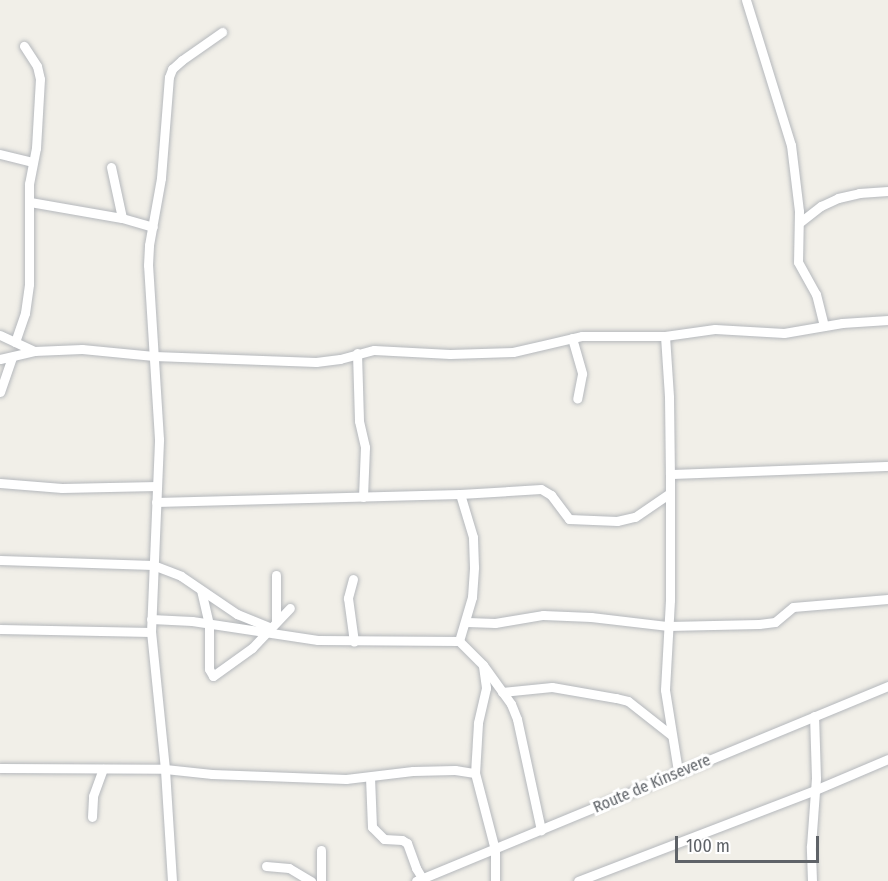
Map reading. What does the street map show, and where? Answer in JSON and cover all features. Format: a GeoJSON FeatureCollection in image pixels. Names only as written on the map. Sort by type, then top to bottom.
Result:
{"type":"FeatureCollection","features":[{"type":"Feature","properties":{"kind":"street"},"geometry":{"type":"LineString","coordinates":[[746,0],[786,123],[795,173],[799,223],[798,262],[816,294],[824,326]]}},
{"type":"Feature","properties":{"kind":"street"},"geometry":{"type":"LineString","coordinates":[[172,881],[165,769],[151,632],[159,439],[148,265],[161,178],[169,76],[172,69],[182,60],[222,32]]}},
{"type":"Feature","properties":{"kind":"street"},"geometry":{"type":"LineString","coordinates":[[15,342],[26,313],[29,284],[30,202],[40,80],[37,66],[24,46]]}},
{"type":"Feature","properties":{"kind":"street"},"geometry":{"type":"LineString","coordinates":[[0,154],[33,162]]}},
{"type":"Feature","properties":{"kind":"street"},"geometry":{"type":"LineString","coordinates":[[111,167],[122,218]]}},
{"type":"Feature","properties":{"kind":"street"},"geometry":{"type":"LineString","coordinates":[[799,223],[809,213],[838,198],[888,191]]}},
{"type":"Feature","properties":{"kind":"street"},"geometry":{"type":"LineString","coordinates":[[30,202],[122,218],[153,227]]}},
{"type":"Feature","properties":{"kind":"street"},"geometry":{"type":"LineString","coordinates":[[0,359],[34,351],[105,350],[154,356],[316,362],[340,359],[374,350],[450,354],[513,352],[572,338],[665,336],[715,329],[784,333],[824,326],[888,320]]}},
{"type":"Feature","properties":{"kind":"street"},"geometry":{"type":"LineString","coordinates":[[0,335],[34,351]]}},
{"type":"Feature","properties":{"kind":"street"},"geometry":{"type":"LineString","coordinates":[[665,336],[670,474],[669,626],[665,690],[678,771]]}},
{"type":"Feature","properties":{"kind":"street"},"geometry":{"type":"LineString","coordinates":[[572,338],[582,374],[576,399]]}},
{"type":"Feature","properties":{"kind":"street"},"geometry":{"type":"LineString","coordinates":[[357,353],[359,421],[365,447],[363,497]]}},
{"type":"Feature","properties":{"kind":"street"},"geometry":{"type":"LineString","coordinates":[[0,392],[12,358]]}},
{"type":"Feature","properties":{"kind":"street"},"geometry":{"type":"LineString","coordinates":[[670,474],[888,466]]}},
{"type":"Feature","properties":{"kind":"street"},"geometry":{"type":"LineString","coordinates":[[0,483],[62,488],[157,486]]}},
{"type":"Feature","properties":{"kind":"street"},"geometry":{"type":"LineString","coordinates":[[156,502],[460,494],[541,489],[551,495],[569,519],[610,521],[635,517],[670,493]]}},
{"type":"Feature","properties":{"kind":"street"},"geometry":{"type":"LineString","coordinates":[[459,641],[467,622],[472,597],[474,554],[471,530],[460,494]]}},
{"type":"Feature","properties":{"kind":"street"},"geometry":{"type":"LineString","coordinates":[[0,560],[153,565],[181,576],[246,619],[270,628]]}},
{"type":"Feature","properties":{"kind":"street"},"geometry":{"type":"LineString","coordinates":[[270,628],[276,575]]}},
{"type":"Feature","properties":{"kind":"street"},"geometry":{"type":"LineString","coordinates":[[353,579],[348,598],[354,642]]}},
{"type":"Feature","properties":{"kind":"street"},"geometry":{"type":"LineString","coordinates":[[201,590],[209,624],[209,669],[213,676],[245,653],[290,608]]}},
{"type":"Feature","properties":{"kind":"street"},"geometry":{"type":"LineString","coordinates":[[467,622],[495,623],[543,615],[591,617],[669,626],[775,622],[793,607],[888,599]]}},
{"type":"Feature","properties":{"kind":"street"},"geometry":{"type":"LineString","coordinates":[[151,619],[270,628],[354,642],[459,641],[483,665],[511,704],[521,732],[541,830]]}},
{"type":"Feature","properties":{"kind":"street"},"geometry":{"type":"LineString","coordinates":[[0,629],[151,632]]}},
{"type":"Feature","properties":{"kind":"street"},"geometry":{"type":"LineString","coordinates":[[483,665],[486,688],[478,723],[475,773],[495,850],[495,881]]}},
{"type":"Feature","properties":{"kind":"street","name":"Route de Kinsevere"},"geometry":{"type":"LineString","coordinates":[[419,880],[888,686]]}},
{"type":"Feature","properties":{"kind":"street"},"geometry":{"type":"LineString","coordinates":[[502,692],[552,687],[628,701],[671,735]]}},
{"type":"Feature","properties":{"kind":"street"},"geometry":{"type":"LineString","coordinates":[[812,881],[811,846],[815,790],[814,716]]}},
{"type":"Feature","properties":{"kind":"street"},"geometry":{"type":"LineString","coordinates":[[578,881],[815,790],[888,759]]}},
{"type":"Feature","properties":{"kind":"street"},"geometry":{"type":"LineString","coordinates":[[0,768],[165,769],[333,779],[413,771],[455,770],[475,773]]}},
{"type":"Feature","properties":{"kind":"street"},"geometry":{"type":"LineString","coordinates":[[92,817],[93,796],[103,769]]}},
{"type":"Feature","properties":{"kind":"street"},"geometry":{"type":"LineString","coordinates":[[370,777],[372,827],[384,839],[407,843],[419,880]]}},
{"type":"Feature","properties":{"kind":"street"},"geometry":{"type":"LineString","coordinates":[[321,850],[321,881]]}},
{"type":"Feature","properties":{"kind":"street"},"geometry":{"type":"LineString","coordinates":[[266,866],[289,868],[310,881]]}},
{"type":"Feature","properties":{"kind":"street"},"geometry":{"type":"LineString","coordinates":[[600,872],[607,881]]}}]}
